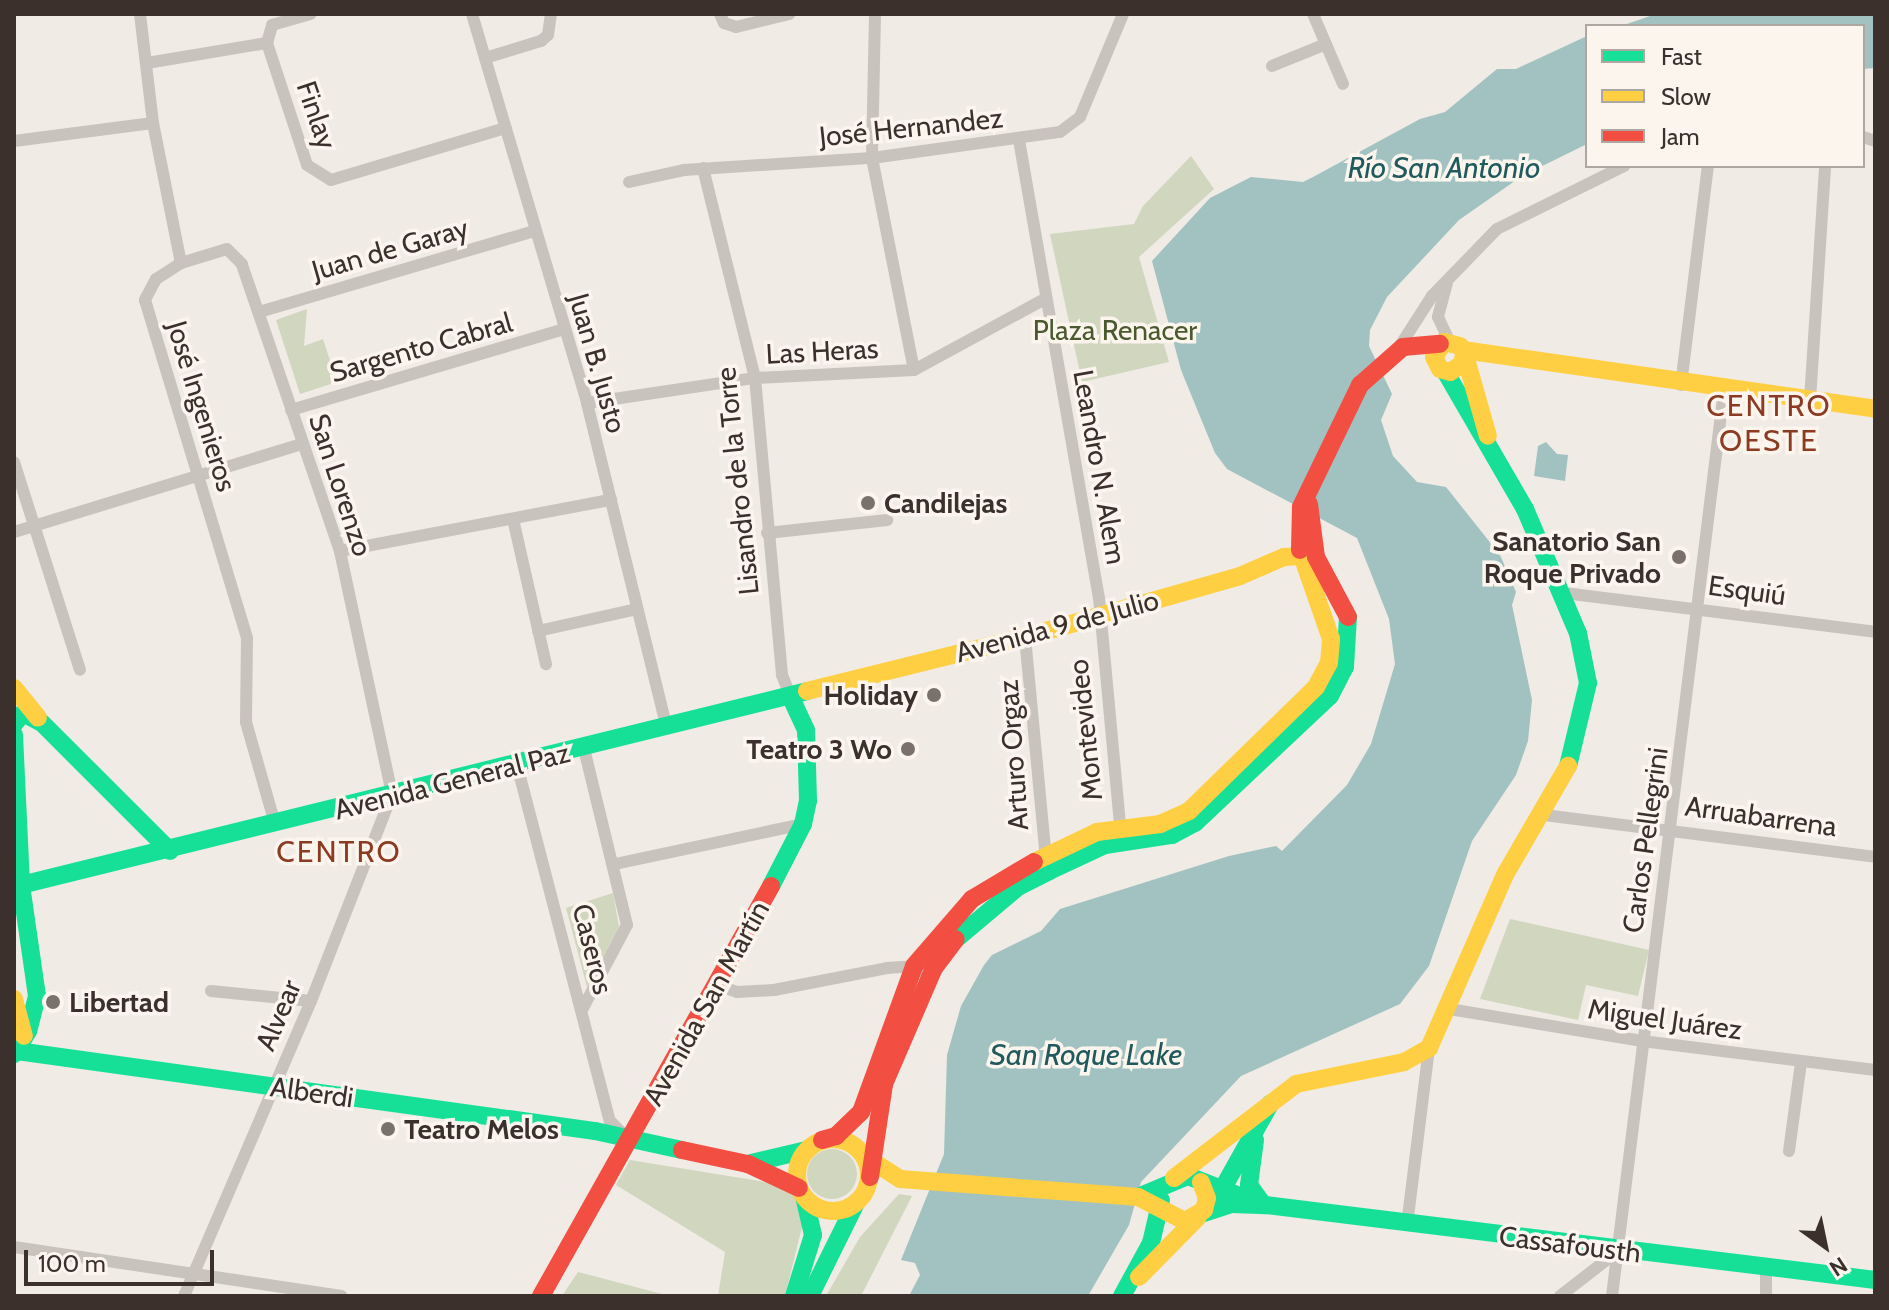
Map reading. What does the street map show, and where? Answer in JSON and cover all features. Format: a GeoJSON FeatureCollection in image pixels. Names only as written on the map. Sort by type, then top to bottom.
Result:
{"type":"FeatureCollection","features":[{"type":"Feature","properties":{"kind":"main road"},"geometry":{"type":"LineString","coordinates":[[1122,1295],[1151,1243],[1167,1195],[1277,1096],[1304,1080],[1404,1062],[1429,1048],[1449,1009],[1506,873],[1544,815],[1572,760],[1587,694],[1583,648],[1564,593],[1444,353]]}},
{"type":"Feature","properties":{"kind":"main road"},"geometry":{"type":"LineString","coordinates":[[1275,561],[1355,393],[1393,356],[1444,353],[1875,409]]}},
{"type":"Feature","properties":{"kind":"main road"},"geometry":{"type":"LineString","coordinates":[[794,1296],[814,1222],[801,1191],[797,1168],[814,1145],[836,1136],[861,1112],[914,966],[972,899],[1046,863],[1120,833],[1160,824],[1189,811],[1316,687],[1329,663],[1331,639],[1301,556],[1297,529],[1305,503]]}},
{"type":"Feature","properties":{"kind":"main road"},"geometry":{"type":"LineString","coordinates":[[1120,833],[1172,835],[1195,823],[1330,696],[1345,667],[1349,618],[1319,566],[1305,503]]}},
{"type":"Feature","properties":{"kind":"main road"},"geometry":{"type":"LineString","coordinates":[[1301,556],[1319,566]]}},
{"type":"Feature","properties":{"kind":"main road","name":"Avenida 9 de Julio"},"geometry":{"type":"LineString","coordinates":[[790,695],[1025,637],[1099,613],[1240,576],[1275,561],[1301,556]]}},
{"type":"Feature","properties":{"kind":"main road"},"geometry":{"type":"LineString","coordinates":[[14,688],[42,723],[170,851]]}},
{"type":"Feature","properties":{"kind":"main road","name":"Avenida General Paz"},"geometry":{"type":"LineString","coordinates":[[16,883],[170,851],[790,695]]}},
{"type":"Feature","properties":{"kind":"main road","name":"Avenida San Martín"},"geometry":{"type":"LineString","coordinates":[[541,1296],[628,1139],[719,986],[803,824],[808,801],[806,730],[790,695]]}},
{"type":"Feature","properties":{"kind":"main road"},"geometry":{"type":"LineString","coordinates":[[14,724],[23,713],[42,723]]}},
{"type":"Feature","properties":{"kind":"main road"},"geometry":{"type":"LineString","coordinates":[[14,735],[16,883],[37,996],[17,1049]]}},
{"type":"Feature","properties":{"kind":"main road"},"geometry":{"type":"LineString","coordinates":[[810,1296],[858,1201],[869,1166],[884,1084],[927,980],[962,931],[1046,863]]}},
{"type":"Feature","properties":{"kind":"main road"},"geometry":{"type":"LineString","coordinates":[[14,999],[24,1022],[17,1049]]}},
{"type":"Feature","properties":{"kind":"main road","name":"Alberdi"},"geometry":{"type":"LineString","coordinates":[[17,1049],[628,1139],[748,1164],[801,1191]]}},
{"type":"Feature","properties":{"kind":"main road"},"geometry":{"type":"LineString","coordinates":[[1122,1295],[1223,1190],[1258,1124],[1277,1096]]}},
{"type":"Feature","properties":{"kind":"main road"},"geometry":{"type":"LineString","coordinates":[[1258,1124],[1249,1185],[1266,1205]]}},
{"type":"Feature","properties":{"kind":"main road"},"geometry":{"type":"LineString","coordinates":[[814,1145],[842,1140],[869,1166],[900,1179],[1138,1197],[1167,1195]]}},
{"type":"Feature","properties":{"kind":"main road","name":"Alberdi"},"geometry":{"type":"LineString","coordinates":[[748,1164],[814,1145]]}},
{"type":"Feature","properties":{"kind":"main road","name":"Cassafousth"},"geometry":{"type":"LineString","coordinates":[[1167,1195],[1188,1176],[1266,1205]]}},
{"type":"Feature","properties":{"kind":"main road"},"geometry":{"type":"LineString","coordinates":[[801,1191],[823,1210],[840,1211],[900,1179]]}},
{"type":"Feature","properties":{"kind":"main road"},"geometry":{"type":"LineString","coordinates":[[1201,1182],[1207,1193],[1201,1213]]}},
{"type":"Feature","properties":{"kind":"main road"},"geometry":{"type":"LineString","coordinates":[[1167,1195],[1179,1220],[1201,1213]]}},
{"type":"Feature","properties":{"kind":"main road","name":"Cassafousth"},"geometry":{"type":"LineString","coordinates":[[1201,1213],[1232,1204],[1266,1205],[1618,1251],[1875,1280]]}},
{"type":"Feature","properties":{"kind":"street"},"geometry":{"type":"LineString","coordinates":[[140,14],[153,123],[181,263]]}},
{"type":"Feature","properties":{"kind":"street"},"geometry":{"type":"LineString","coordinates":[[147,63],[267,43],[272,25],[310,14]]}},
{"type":"Feature","properties":{"kind":"street","name":"Juan B. Justo"},"geometry":{"type":"LineString","coordinates":[[472,14],[587,403],[667,728]]}},
{"type":"Feature","properties":{"kind":"street"},"geometry":{"type":"LineString","coordinates":[[485,58],[541,41],[548,35],[551,14]]}},
{"type":"Feature","properties":{"kind":"street"},"geometry":{"type":"LineString","coordinates":[[720,14],[724,23],[736,27],[789,14]]}},
{"type":"Feature","properties":{"kind":"street"},"geometry":{"type":"LineString","coordinates":[[875,14],[872,158],[914,370]]}},
{"type":"Feature","properties":{"kind":"street","name":"José Hernandez"},"geometry":{"type":"LineString","coordinates":[[629,182],[703,168],[872,158],[1060,132],[1080,117],[1123,14]]}},
{"type":"Feature","properties":{"kind":"street"},"geometry":{"type":"LineString","coordinates":[[1313,14],[1343,84]]}},
{"type":"Feature","properties":{"kind":"street","name":"Finlay"},"geometry":{"type":"LineString","coordinates":[[267,43],[307,165],[323,178],[505,128]]}},
{"type":"Feature","properties":{"kind":"street"},"geometry":{"type":"LineString","coordinates":[[1272,66],[1326,44]]}},
{"type":"Feature","properties":{"kind":"street"},"geometry":{"type":"LineString","coordinates":[[14,141],[153,123]]}},
{"type":"Feature","properties":{"kind":"street","name":"Leandro N. Alem"},"geometry":{"type":"LineString","coordinates":[[1019,140],[1043,300],[1099,613]]}},
{"type":"Feature","properties":{"kind":"street","name":"Lisandro de la Torre"},"geometry":{"type":"LineString","coordinates":[[703,168],[755,378],[782,675],[790,695]]}},
{"type":"Feature","properties":{"kind":"street"},"geometry":{"type":"LineString","coordinates":[[1393,356],[1420,313],[1449,276],[1497,229],[1620,168]]}},
{"type":"Feature","properties":{"kind":"street"},"geometry":{"type":"LineString","coordinates":[[1681,385],[1708,168]]}},
{"type":"Feature","properties":{"kind":"street"},"geometry":{"type":"LineString","coordinates":[[1810,400],[1825,168]]}},
{"type":"Feature","properties":{"kind":"street","name":"Juan de Garay"},"geometry":{"type":"LineString","coordinates":[[259,312],[535,231]]}},
{"type":"Feature","properties":{"kind":"street","name":"San Lorenzo"},"geometry":{"type":"LineString","coordinates":[[181,263],[227,249],[237,255],[340,551],[392,794]]}},
{"type":"Feature","properties":{"kind":"street","name":"José Ingenieros"},"geometry":{"type":"LineString","coordinates":[[181,263],[156,279],[145,300],[247,638],[246,722],[275,824]]}},
{"type":"Feature","properties":{"kind":"street"},"geometry":{"type":"LineString","coordinates":[[1444,353],[1438,317],[1449,276]]}},
{"type":"Feature","properties":{"kind":"street","name":"Las Heras"},"geometry":{"type":"LineString","coordinates":[[587,403],[755,378],[914,370],[1043,300]]}},
{"type":"Feature","properties":{"kind":"street"},"geometry":{"type":"LineString","coordinates":[[1420,313],[1444,353]]}},
{"type":"Feature","properties":{"kind":"street","name":"Sargento Cabral"},"geometry":{"type":"LineString","coordinates":[[291,410],[565,329]]}},
{"type":"Feature","properties":{"kind":"street","name":"Carlos Pellegrini"},"geometry":{"type":"LineString","coordinates":[[1612,1296],[1724,391]]}},
{"type":"Feature","properties":{"kind":"street"},"geometry":{"type":"LineString","coordinates":[[14,532],[301,444]]}},
{"type":"Feature","properties":{"kind":"street"},"geometry":{"type":"LineString","coordinates":[[14,462],[80,670]]}},
{"type":"Feature","properties":{"kind":"street"},"geometry":{"type":"LineString","coordinates":[[340,551],[611,500]]}},
{"type":"Feature","properties":{"kind":"street"},"geometry":{"type":"LineString","coordinates":[[513,519],[546,664]]}},
{"type":"Feature","properties":{"kind":"street"},"geometry":{"type":"LineString","coordinates":[[767,533],[887,520]]}},
{"type":"Feature","properties":{"kind":"street","name":"Esquiú"},"geometry":{"type":"LineString","coordinates":[[1564,593],[1875,632]]}},
{"type":"Feature","properties":{"kind":"street"},"geometry":{"type":"LineString","coordinates":[[538,631],[637,609]]}},
{"type":"Feature","properties":{"kind":"street","name":"Montevideo"},"geometry":{"type":"LineString","coordinates":[[1099,613],[1120,833]]}},
{"type":"Feature","properties":{"kind":"street","name":"Arturo Orgaz"},"geometry":{"type":"LineString","coordinates":[[1025,637],[1046,863]]}},
{"type":"Feature","properties":{"kind":"street"},"geometry":{"type":"LineString","coordinates":[[583,1008],[627,925],[615,864],[584,748]]}},
{"type":"Feature","properties":{"kind":"street","name":"Caseros"},"geometry":{"type":"LineString","coordinates":[[517,765],[583,1008],[610,1121],[628,1139]]}},
{"type":"Feature","properties":{"kind":"street","name":"Alvear"},"geometry":{"type":"LineString","coordinates":[[184,1296],[311,1001],[392,794]]}},
{"type":"Feature","properties":{"kind":"street","name":"Arruabarrena"},"geometry":{"type":"LineString","coordinates":[[1544,815],[1672,828],[1875,857]]}},
{"type":"Feature","properties":{"kind":"street"},"geometry":{"type":"LineString","coordinates":[[615,864],[803,824]]}},
{"type":"Feature","properties":{"kind":"street"},"geometry":{"type":"LineString","coordinates":[[719,986],[737,992],[774,990],[914,966],[927,980]]}},
{"type":"Feature","properties":{"kind":"street"},"geometry":{"type":"LineString","coordinates":[[211,991],[311,1001]]}},
{"type":"Feature","properties":{"kind":"street","name":"Miguel Juárez"},"geometry":{"type":"LineString","coordinates":[[1449,1009],[1642,1041],[1875,1070]]}},
{"type":"Feature","properties":{"kind":"street"},"geometry":{"type":"LineString","coordinates":[[1407,1225],[1429,1048]]}},
{"type":"Feature","properties":{"kind":"street"},"geometry":{"type":"LineString","coordinates":[[1789,1151],[1801,1062]]}},
{"type":"Feature","properties":{"kind":"street"},"geometry":{"type":"LineString","coordinates":[[14,1247],[194,1271],[341,1296]]}},
{"type":"Feature","properties":{"kind":"street"},"geometry":{"type":"LineString","coordinates":[[1560,1296],[1618,1251]]}},
{"type":"Feature","properties":{"kind":"street"},"geometry":{"type":"LineString","coordinates":[[1766,1267],[1766,1296]]}},
{"type":"Feature","properties":{"kind":"green space","name":"Plaza Renacer"},"geometry":{"type":"Polygon","coordinates":[[[1191,156],[1214,189],[1139,257],[1169,362],[1082,382],[1050,234],[1134,224],[1143,206],[1191,156]]]}},
{"type":"Feature","properties":{"kind":"green space"},"geometry":{"type":"Polygon","coordinates":[[[307,309],[304,346],[323,339],[337,382],[300,394],[276,320],[307,309]]]}},
{"type":"Feature","properties":{"kind":"green space"},"geometry":{"type":"Polygon","coordinates":[[[613,893],[619,927],[587,987],[566,908],[613,893]]]}},
{"type":"Feature","properties":{"kind":"green space"},"geometry":{"type":"Polygon","coordinates":[[[1510,919],[1649,950],[1638,996],[1586,985],[1578,1020],[1480,999],[1510,919]]]}},
{"type":"Feature","properties":{"kind":"green space"},"geometry":{"type":"Polygon","coordinates":[[[832,1149],[850,1156],[857,1174],[850,1192],[832,1199],[814,1192],[807,1174],[814,1156],[832,1149]]]}},
{"type":"Feature","properties":{"kind":"green space"},"geometry":{"type":"Polygon","coordinates":[[[630,1160],[778,1184],[798,1199],[803,1223],[785,1296],[718,1296],[725,1252],[616,1185],[630,1160]]]}},
{"type":"Feature","properties":{"kind":"green space"},"geometry":{"type":"Polygon","coordinates":[[[899,1194],[912,1196],[861,1296],[826,1296],[860,1237],[899,1194]]]}},
{"type":"Feature","properties":{"kind":"green space"},"geometry":{"type":"Polygon","coordinates":[[[578,1272],[670,1296],[562,1296],[578,1272]]]}},
{"type":"Feature","properties":{"kind":"water"},"geometry":{"type":"Polygon","coordinates":[[[1656,14],[1875,14],[1875,68],[1865,69],[1865,24],[1627,24],[1656,14]]]}},
{"type":"Feature","properties":{"kind":"water","name":"San Roque Lake"},"geometry":{"type":"Polygon","coordinates":[[[1585,37],[1585,145],[1522,176],[1459,220],[1387,297],[1370,330],[1369,346],[1392,394],[1381,420],[1393,456],[1417,482],[1446,487],[1500,555],[1516,592],[1512,605],[1532,700],[1528,741],[1516,775],[1472,841],[1429,966],[1400,1004],[1241,1076],[1141,1182],[1129,1225],[1088,1296],[909,1296],[920,1275],[915,1263],[901,1260],[944,1154],[947,1055],[961,1006],[984,965],[992,955],[1041,931],[1060,909],[1229,856],[1276,846],[1282,851],[1347,785],[1371,744],[1395,664],[1389,619],[1357,538],[1227,469],[1215,453],[1181,370],[1152,261],[1210,198],[1251,177],[1303,182],[1420,119],[1445,112],[1497,69],[1516,69],[1585,37]]]}},
{"type":"Feature","properties":{"kind":"water"},"geometry":{"type":"Polygon","coordinates":[[[1546,442],[1557,454],[1568,455],[1565,481],[1534,476],[1538,446],[1546,442]]]}},
{"type":"Feature","properties":{"kind":"traffic: fast"},"geometry":{"type":"LineString","coordinates":[[1445,371],[1525,509],[1578,633],[1588,683],[1568,766]]}},
{"type":"Feature","properties":{"kind":"traffic: fast"},"geometry":{"type":"LineString","coordinates":[[956,939],[1018,887],[1049,871],[1105,845],[1172,835],[1195,823],[1330,696],[1345,667],[1348,617]]}},
{"type":"Feature","properties":{"kind":"traffic: fast"},"geometry":{"type":"LineString","coordinates":[[21,885],[807,691]]}},
{"type":"Feature","properties":{"kind":"traffic: fast"},"geometry":{"type":"LineString","coordinates":[[771,886],[803,824],[808,801],[806,730],[790,695]]}},
{"type":"Feature","properties":{"kind":"traffic: fast"},"geometry":{"type":"LineString","coordinates":[[14,724],[23,713],[42,723],[170,851]]}},
{"type":"Feature","properties":{"kind":"traffic: fast"},"geometry":{"type":"LineString","coordinates":[[14,735],[21,885],[37,996],[28,1031],[14,1054]]}},
{"type":"Feature","properties":{"kind":"traffic: fast"},"geometry":{"type":"LineString","coordinates":[[17,1051],[595,1131],[682,1150]]}},
{"type":"Feature","properties":{"kind":"traffic: fast"},"geometry":{"type":"LineString","coordinates":[[1218,1197],[1270,1104]]}},
{"type":"Feature","properties":{"kind":"traffic: fast"},"geometry":{"type":"LineString","coordinates":[[1255,1140],[1249,1185],[1263,1204]]}},
{"type":"Feature","properties":{"kind":"traffic: fast"},"geometry":{"type":"LineString","coordinates":[[751,1163],[807,1150]]}},
{"type":"Feature","properties":{"kind":"traffic: fast"},"geometry":{"type":"LineString","coordinates":[[1138,1197],[1188,1176],[1250,1200]]}},
{"type":"Feature","properties":{"kind":"traffic: fast"},"geometry":{"type":"LineString","coordinates":[[794,1296],[813,1235],[804,1197]]}},
{"type":"Feature","properties":{"kind":"traffic: fast"},"geometry":{"type":"LineString","coordinates":[[1122,1296],[1151,1243],[1161,1200]]}},
{"type":"Feature","properties":{"kind":"traffic: fast"},"geometry":{"type":"LineString","coordinates":[[810,1296],[856,1203]]}},
{"type":"Feature","properties":{"kind":"traffic: fast"},"geometry":{"type":"LineString","coordinates":[[1201,1214],[1232,1204],[1266,1205],[1875,1280]]}},
{"type":"Feature","properties":{"kind":"traffic: slow"},"geometry":{"type":"LineString","coordinates":[[1464,355],[1462,364],[1450,372],[1440,369],[1434,357],[1444,342],[1460,346],[1464,352],[1488,436]]}},
{"type":"Feature","properties":{"kind":"traffic: slow"},"geometry":{"type":"LineString","coordinates":[[1463,350],[1875,409]]}},
{"type":"Feature","properties":{"kind":"traffic: slow"},"geometry":{"type":"LineString","coordinates":[[1034,862],[1097,832],[1160,824],[1189,811],[1316,687],[1329,663],[1331,639],[1300,550]]}},
{"type":"Feature","properties":{"kind":"traffic: slow"},"geometry":{"type":"LineString","coordinates":[[807,691],[1025,637],[1240,576],[1284,557],[1301,556],[1319,566]]}},
{"type":"Feature","properties":{"kind":"traffic: slow"},"geometry":{"type":"LineString","coordinates":[[14,688],[38,718]]}},
{"type":"Feature","properties":{"kind":"traffic: slow"},"geometry":{"type":"LineString","coordinates":[[1174,1178],[1296,1084],[1404,1062],[1429,1048],[1506,873],[1568,766]]}},
{"type":"Feature","properties":{"kind":"traffic: slow"},"geometry":{"type":"LineString","coordinates":[[14,999],[24,1036]]}},
{"type":"Feature","properties":{"kind":"traffic: slow"},"geometry":{"type":"LineString","coordinates":[[826,1139],[840,1139],[859,1149],[869,1168],[869,1175],[869,1182],[859,1201],[840,1211],[826,1211],[807,1201],[797,1182],[797,1168],[807,1149],[826,1139]]}},
{"type":"Feature","properties":{"kind":"traffic: slow"},"geometry":{"type":"LineString","coordinates":[[866,1157],[900,1179],[1138,1197],[1185,1221],[1204,1210],[1207,1198],[1201,1182]]}},
{"type":"Feature","properties":{"kind":"traffic: slow"},"geometry":{"type":"LineString","coordinates":[[1139,1277],[1198,1217]]}},
{"type":"Feature","properties":{"kind":"traffic: jam"},"geometry":{"type":"LineString","coordinates":[[1300,550],[1301,507],[1360,385],[1403,347],[1440,344]]}},
{"type":"Feature","properties":{"kind":"traffic: jam"},"geometry":{"type":"LineString","coordinates":[[1309,504],[1316,557],[1348,617]]}},
{"type":"Feature","properties":{"kind":"traffic: jam"},"geometry":{"type":"LineString","coordinates":[[822,1140],[836,1136],[861,1112],[914,966],[972,899],[1034,862]]}},
{"type":"Feature","properties":{"kind":"traffic: jam"},"geometry":{"type":"LineString","coordinates":[[541,1296],[771,886]]}},
{"type":"Feature","properties":{"kind":"traffic: jam"},"geometry":{"type":"LineString","coordinates":[[870,1177],[884,1084],[934,968],[956,939]]}},
{"type":"Feature","properties":{"kind":"traffic: jam"},"geometry":{"type":"LineString","coordinates":[[682,1150],[748,1164],[799,1188]]}},
{"type":"Feature","properties":{"kind":"place","name":"Candilejas"},"geometry":{"type":"Point","coordinates":[868,503]}},
{"type":"Feature","properties":{"kind":"place","name":"Sanatorio San Roque Privado"},"geometry":{"type":"Point","coordinates":[1679,557]}},
{"type":"Feature","properties":{"kind":"place","name":"Holiday"},"geometry":{"type":"Point","coordinates":[934,695]}},
{"type":"Feature","properties":{"kind":"place","name":"Teatro 3 Wo"},"geometry":{"type":"Point","coordinates":[908,749]}},
{"type":"Feature","properties":{"kind":"place","name":"Libertad"},"geometry":{"type":"Point","coordinates":[53,1002]}},
{"type":"Feature","properties":{"kind":"place","name":"Teatro Melos"},"geometry":{"type":"Point","coordinates":[388,1129]}},
{"type":"Feature","properties":{"kind":"district","name":"CENTRO OESTE"},"geometry":{"type":"Point","coordinates":[1769,423]}},
{"type":"Feature","properties":{"kind":"district","name":"CENTRO"},"geometry":{"type":"Point","coordinates":[339,852]}},
{"type":"Feature","properties":{"kind":"water label","name":"Río San Antonio"},"geometry":{"type":"Point","coordinates":[1444,168]}}]}
